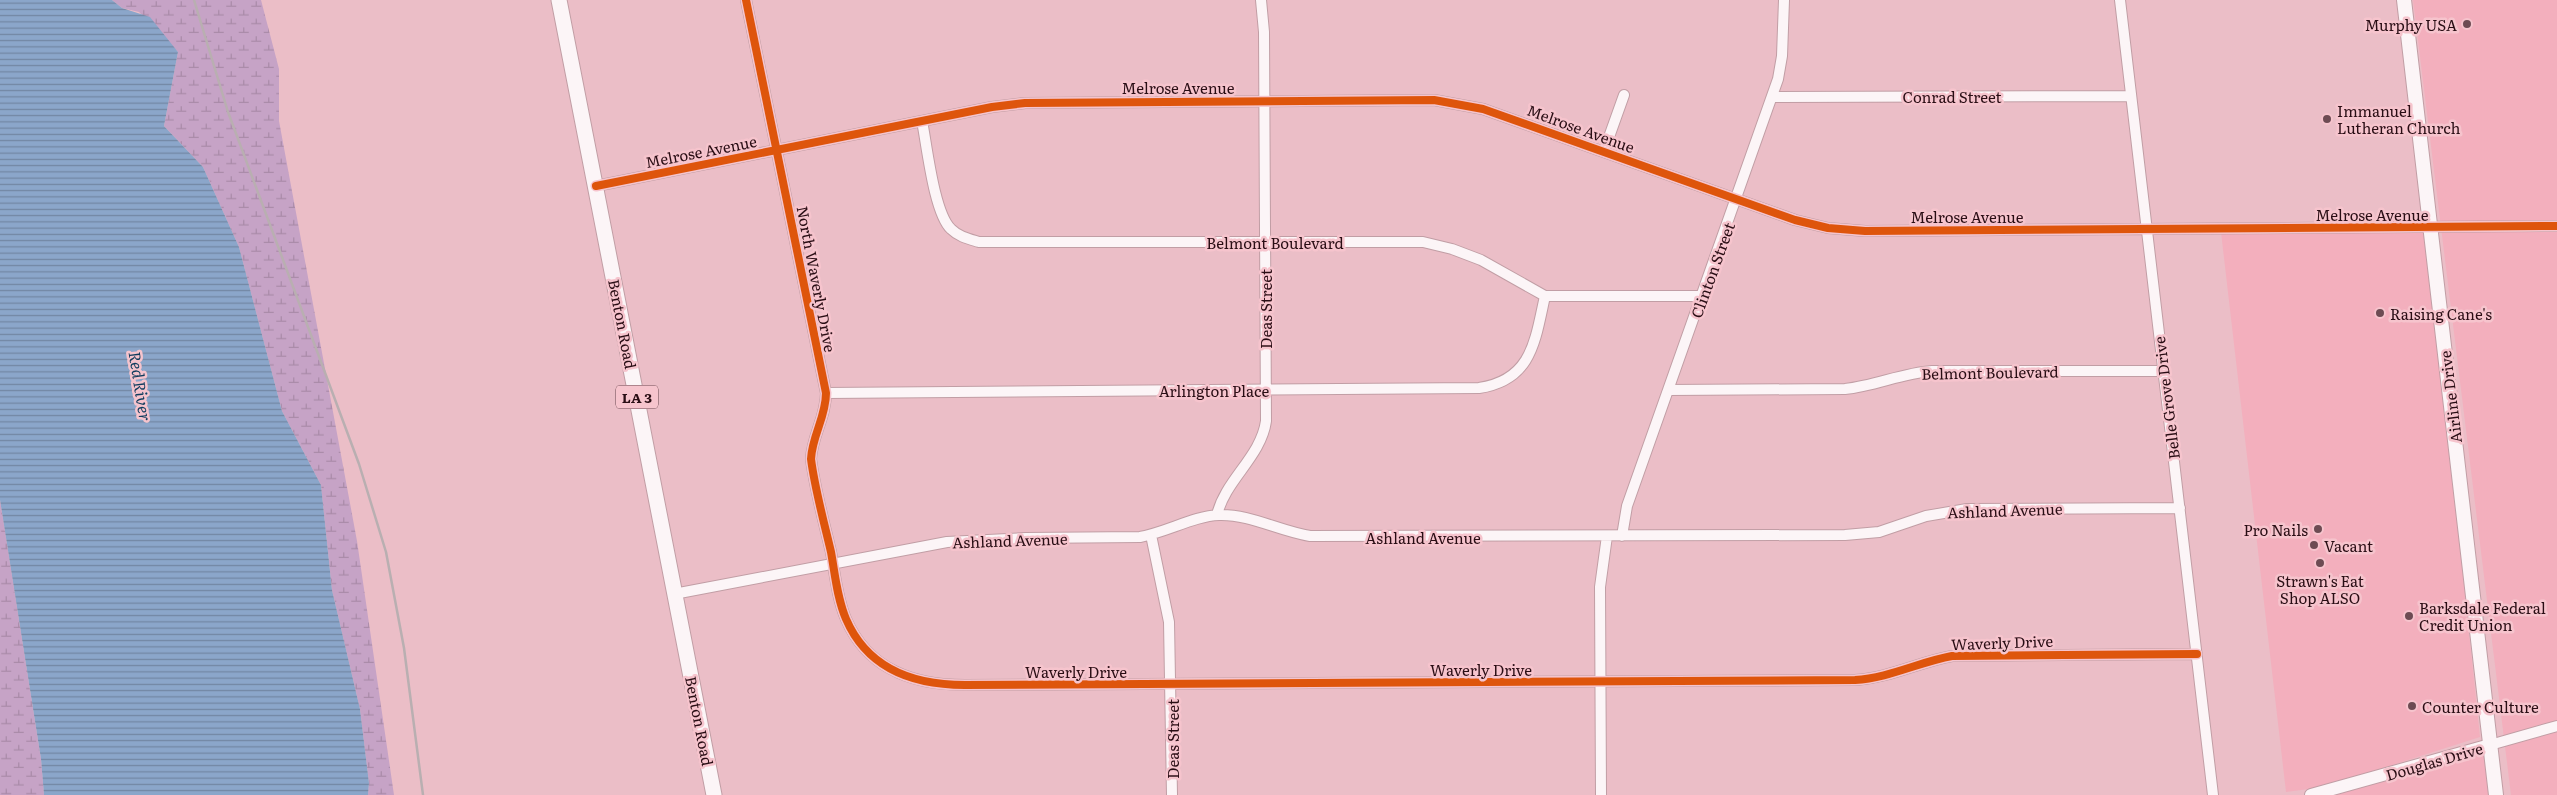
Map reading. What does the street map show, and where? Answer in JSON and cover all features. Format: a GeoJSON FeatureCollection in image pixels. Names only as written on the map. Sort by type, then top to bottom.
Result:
{"type":"FeatureCollection","features":[{"type":"Feature","properties":{"kind":"main road","name":"Benton Road"},"geometry":{"type":"LineString","coordinates":[[559,0],[714,795]]}},
{"type":"Feature","properties":{"kind":"main road","name":"Airline Drive"},"geometry":{"type":"LineString","coordinates":[[2404,0],[2496,795]]}},
{"type":"Feature","properties":{"kind":"street","name":"North Waverly Drive"},"geometry":{"type":"LineString","coordinates":[[746,0],[826,393],[825,410],[812,448],[811,459],[833,563]]}},
{"type":"Feature","properties":{"kind":"street","name":"Deas Street"},"geometry":{"type":"LineString","coordinates":[[1217,515],[1222,498],[1262,436],[1266,421],[1265,101],[1261,0]]}},
{"type":"Feature","properties":{"kind":"street","name":"Clinton Street"},"geometry":{"type":"LineString","coordinates":[[1622,536],[1627,506],[1772,97],[1782,61],[1784,0]]}},
{"type":"Feature","properties":{"kind":"street","name":"Belle Grove Drive"},"geometry":{"type":"LineString","coordinates":[[2120,0],[2213,795]]}},
{"type":"Feature","properties":{"kind":"street"},"geometry":{"type":"LineString","coordinates":[[1604,151],[1624,95]]}},
{"type":"Feature","properties":{"kind":"street","name":"Conrad Street"},"geometry":{"type":"LineString","coordinates":[[1772,97],[2132,96]]}},
{"type":"Feature","properties":{"kind":"street","name":"Melrose Avenue"},"geometry":{"type":"LineString","coordinates":[[596,186],[992,107],[1044,102],[1418,100],[1483,108],[1795,220],[1845,230],[2557,226]]}},
{"type":"Feature","properties":{"kind":"street","name":"Belmont Boulevard"},"geometry":{"type":"LineString","coordinates":[[922,121],[940,210],[950,228],[966,238],[979,242],[1008,244],[1408,241],[1434,244],[1481,260],[1545,296],[1703,296]]}},
{"type":"Feature","properties":{"kind":"street","name":"Arlington Place"},"geometry":{"type":"LineString","coordinates":[[826,393],[1467,389],[1497,384],[1514,374],[1527,359],[1535,340],[1545,296]]}},
{"type":"Feature","properties":{"kind":"street","name":"Belmont Boulevard"},"geometry":{"type":"LineString","coordinates":[[1668,390],[1845,388],[1870,385],[1905,374],[1932,371],[2163,370]]}},
{"type":"Feature","properties":{"kind":"street","name":"Ashland Avenue"},"geometry":{"type":"LineString","coordinates":[[674,594],[962,540],[1151,535],[1217,515],[1238,516],[1277,530],[1316,537],[1844,535],[1879,532],[1926,516],[1967,509],[2180,508]]}},
{"type":"Feature","properties":{"kind":"street","name":"Deas Street"},"geometry":{"type":"LineString","coordinates":[[1151,535],[1169,622],[1172,684],[1172,795]]}},
{"type":"Feature","properties":{"kind":"street"},"geometry":{"type":"LineString","coordinates":[[1601,795],[1600,587],[1607,536]]}},
{"type":"Feature","properties":{"kind":"street","name":"Waverly Drive"},"geometry":{"type":"LineString","coordinates":[[833,563],[842,606],[858,640],[876,660],[911,679],[944,685],[1855,680],[1880,678],[1928,661],[1965,655],[2197,654]]}},
{"type":"Feature","properties":{"kind":"street","name":"Douglas Drive"},"geometry":{"type":"LineString","coordinates":[[2311,795],[2557,726]]}},
{"type":"Feature","properties":{"kind":"shaded area"},"geometry":{"type":"Polygon","coordinates":[[[2413,0],[2557,0],[2557,795],[2511,795],[2413,0]]]}},
{"type":"Feature","properties":{"kind":"shaded area"},"geometry":{"type":"Polygon","coordinates":[[[2221,232],[2427,233],[2480,737],[2324,787],[2286,792],[2221,232]]]}},
{"type":"Feature","properties":{"kind":"shaded area"},"geometry":{"type":"Polygon","coordinates":[[[2484,752],[2488,795],[2328,795],[2484,752]]]}},
{"type":"Feature","properties":{"kind":"green space"},"geometry":{"type":"Polygon","coordinates":[[[112,0],[261,0],[279,69],[279,121],[357,541],[394,795],[368,795],[369,783],[360,709],[332,590],[321,485],[282,411],[239,247],[203,167],[164,126],[178,52],[139,12],[122,8],[112,0]]]}},
{"type":"Feature","properties":{"kind":"green space"},"geometry":{"type":"Polygon","coordinates":[[[0,500],[41,759],[44,795],[0,795],[0,500]]]}},
{"type":"Feature","properties":{"kind":"water","name":"Red River"},"geometry":{"type":"Polygon","coordinates":[[[0,0],[112,0],[122,8],[150,17],[178,52],[164,126],[203,167],[239,247],[282,411],[321,485],[332,590],[360,709],[369,783],[368,795],[44,795],[41,759],[0,500],[0,0]]]}},
{"type":"Feature","properties":{"kind":"railway"},"geometry":{"type":"LineString","coordinates":[[194,0],[228,112],[359,464],[386,552],[404,648],[423,795]]}},
{"type":"Feature","properties":{"kind":"cycle path"},"geometry":{"type":"LineString","coordinates":[[746,0],[826,393],[824,410],[811,459],[838,594],[846,619],[855,636],[867,651],[895,671],[911,678],[928,682],[965,685],[1855,680],[1868,679],[1952,656],[2197,654]]}},
{"type":"Feature","properties":{"kind":"cycle path"},"geometry":{"type":"LineString","coordinates":[[596,186],[992,107],[1025,103],[1434,100],[1483,109],[1795,220],[1828,228],[1865,231],[2557,226]]}},
{"type":"Feature","properties":{"kind":"place","name":"Murphy USA"},"geometry":{"type":"Point","coordinates":[2467,24]}},
{"type":"Feature","properties":{"kind":"place","name":"Immanuel Lutheran Church"},"geometry":{"type":"Point","coordinates":[2327,119]}},
{"type":"Feature","properties":{"kind":"place","name":"Raising Cane's"},"geometry":{"type":"Point","coordinates":[2380,313]}},
{"type":"Feature","properties":{"kind":"place","name":"Pro Nails"},"geometry":{"type":"Point","coordinates":[2318,529]}},
{"type":"Feature","properties":{"kind":"place","name":"Vacant"},"geometry":{"type":"Point","coordinates":[2314,545]}},
{"type":"Feature","properties":{"kind":"place","name":"Strawn's Eat Shop ALSO"},"geometry":{"type":"Point","coordinates":[2320,563]}},
{"type":"Feature","properties":{"kind":"place","name":"Barksdale Federal Credit Union"},"geometry":{"type":"Point","coordinates":[2409,616]}},
{"type":"Feature","properties":{"kind":"place","name":"Counter Culture"},"geometry":{"type":"Point","coordinates":[2412,706]}}]}
